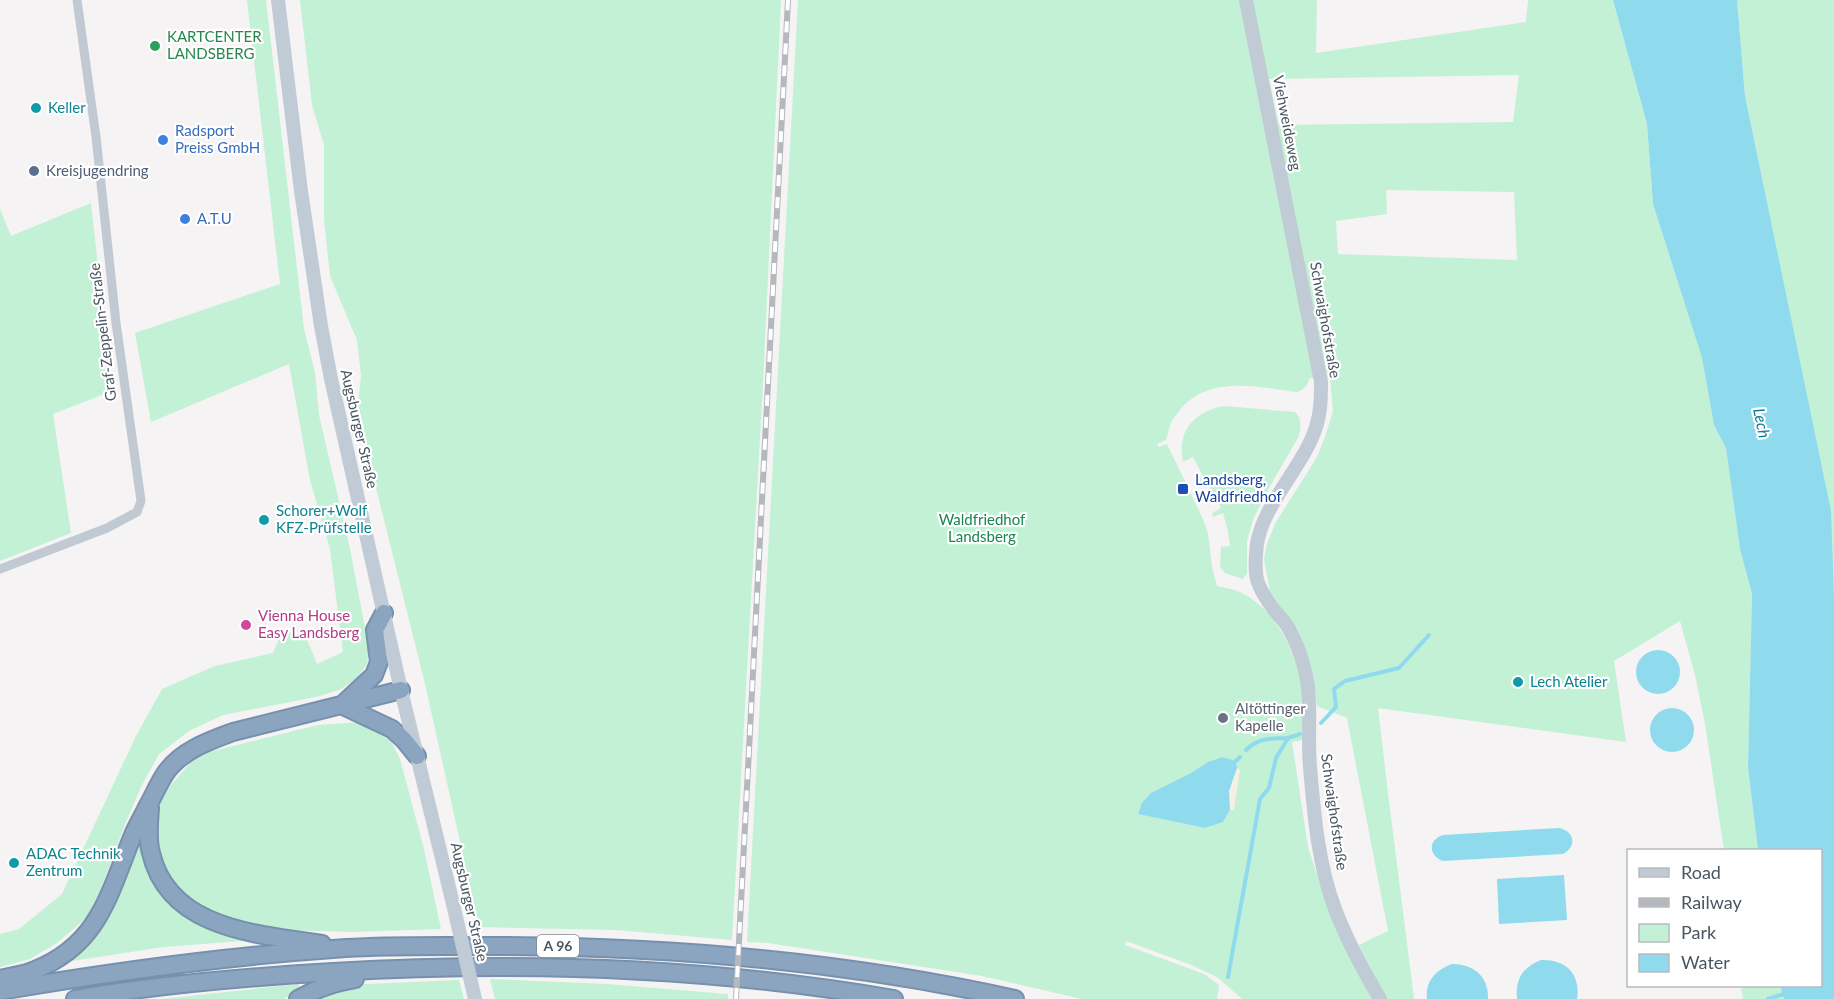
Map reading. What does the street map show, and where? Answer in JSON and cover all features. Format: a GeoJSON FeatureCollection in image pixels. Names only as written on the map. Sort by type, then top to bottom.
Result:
{"type":"FeatureCollection","features":[{"type":"Feature","properties":{"kind":"highway"},"geometry":{"type":"LineString","coordinates":[[341,705],[374,675],[379,662],[375,630],[384,612]]}},
{"type":"Feature","properties":{"kind":"highway"},"geometry":{"type":"LineString","coordinates":[[0,979],[34,971],[62,957],[81,941],[99,918],[112,893],[133,834],[150,801],[168,770],[183,756],[206,742],[233,732],[401,690]]}},
{"type":"Feature","properties":{"kind":"highway"},"geometry":{"type":"LineString","coordinates":[[341,705],[392,729],[417,756]]}},
{"type":"Feature","properties":{"kind":"highway"},"geometry":{"type":"LineString","coordinates":[[150,801],[149,838],[154,865],[172,895],[186,907],[201,916],[242,932],[349,948]]}},
{"type":"Feature","properties":{"kind":"highway","name":"A 96"},"geometry":{"type":"LineString","coordinates":[[0,991],[148,967],[349,948],[539,946],[609,947],[766,959],[854,970],[1015,999]]}},
{"type":"Feature","properties":{"kind":"highway","name":"A 96"},"geometry":{"type":"LineString","coordinates":[[75,999],[213,981],[298,974],[424,968],[526,967],[682,974],[849,991],[894,999]]}},
{"type":"Feature","properties":{"kind":"highway"},"geometry":{"type":"LineString","coordinates":[[298,999],[312,990],[344,980],[424,968]]}},
{"type":"Feature","properties":{"kind":"street","name":"Graf-Zeppelin-Straße"},"geometry":{"type":"LineString","coordinates":[[0,569],[107,528],[137,512],[141,501],[119,345],[96,137],[77,0]]}},
{"type":"Feature","properties":{"kind":"street","name":"Augsburger Straße"},"geometry":{"type":"LineString","coordinates":[[278,0],[301,191],[331,379],[401,690],[475,999]]}},
{"type":"Feature","properties":{"kind":"street","name":"Viehweideweg"},"geometry":{"type":"LineString","coordinates":[[1246,0],[1296,253]]}},
{"type":"Feature","properties":{"kind":"street","name":"Schwaighofstraße"},"geometry":{"type":"LineString","coordinates":[[1296,253],[1317,357],[1321,382],[1321,406],[1316,427],[1307,447],[1281,490],[1259,535],[1256,574],[1262,595],[1289,629],[1304,668],[1309,697],[1308,741],[1313,806],[1326,876],[1351,948],[1380,999]]}},
{"type":"Feature","properties":{"kind":"green space"},"geometry":{"type":"Polygon","coordinates":[[[247,0],[266,0],[304,329],[315,372],[319,415],[350,549],[369,649],[367,664],[356,679],[339,690],[316,697],[223,715],[189,731],[159,754],[141,787],[100,891],[86,918],[57,943],[30,959],[0,967],[0,934],[19,929],[62,894],[136,736],[162,689],[215,666],[273,653],[283,629],[306,637],[317,664],[343,652],[330,549],[310,480],[289,364],[151,422],[135,333],[280,284],[247,0]]]}},
{"type":"Feature","properties":{"kind":"green space"},"geometry":{"type":"Polygon","coordinates":[[[300,0],[781,0],[763,384],[732,940],[616,930],[479,927],[425,684],[358,406],[361,375],[357,340],[330,276],[324,219],[324,145],[312,105],[300,0]]]}},
{"type":"Feature","properties":{"kind":"green space","name":"Waldfriedhof Landsberg"},"geometry":{"type":"Polygon","coordinates":[[[798,0],[1317,0],[1316,53],[1526,22],[1528,0],[1613,0],[1647,124],[1653,204],[1702,358],[1714,425],[1726,447],[1740,549],[1752,594],[1748,768],[1758,849],[1724,849],[1705,724],[1695,675],[1680,621],[1614,661],[1626,742],[1378,708],[1414,999],[1386,999],[1359,945],[1388,931],[1347,718],[1317,706],[1312,668],[1293,625],[1270,591],[1264,560],[1267,543],[1276,522],[1317,457],[1333,411],[1330,378],[1310,378],[1304,389],[1297,392],[1234,386],[1219,387],[1204,392],[1191,399],[1179,411],[1171,422],[1166,440],[1157,444],[1159,447],[1167,444],[1203,519],[1208,534],[1217,586],[1240,592],[1266,611],[1277,624],[1293,654],[1302,687],[1304,712],[1303,740],[1292,742],[1308,847],[1328,909],[1372,999],[1242,999],[1217,977],[1126,941],[1125,945],[1204,974],[1219,985],[1217,999],[1082,999],[982,976],[768,943],[747,942],[798,0]],[[1519,75],[1269,79],[1279,125],[1513,122],[1519,75]],[[1386,190],[1387,214],[1336,221],[1338,254],[1517,260],[1514,192],[1386,190]],[[1221,757],[1178,782],[1139,814],[1205,828],[1223,822],[1230,810],[1233,810],[1240,770],[1237,768],[1236,761],[1221,757]]]}},
{"type":"Feature","properties":{"kind":"green space"},"geometry":{"type":"Polygon","coordinates":[[[1737,0],[1834,0],[1834,597],[1830,511],[1745,96],[1737,0]]]}},
{"type":"Feature","properties":{"kind":"green space"},"geometry":{"type":"Polygon","coordinates":[[[91,203],[112,391],[53,414],[71,533],[0,561],[0,209],[11,236],[91,203]]]}},
{"type":"Feature","properties":{"kind":"green space"},"geometry":{"type":"Polygon","coordinates":[[[1224,406],[1295,412],[1300,423],[1299,436],[1253,520],[1247,541],[1247,573],[1243,579],[1225,573],[1220,567],[1221,547],[1230,546],[1223,513],[1213,517],[1212,513],[1221,508],[1205,480],[1196,485],[1194,482],[1203,476],[1193,457],[1183,462],[1183,441],[1190,424],[1204,413],[1224,406]]]}},
{"type":"Feature","properties":{"kind":"green space"},"geometry":{"type":"Polygon","coordinates":[[[362,722],[380,730],[391,741],[400,759],[424,849],[441,929],[352,932],[285,930],[245,925],[222,918],[192,903],[167,879],[154,839],[159,805],[166,791],[190,763],[209,752],[318,725],[362,722]]]}},
{"type":"Feature","properties":{"kind":"green space"},"geometry":{"type":"Polygon","coordinates":[[[139,838],[152,879],[162,894],[174,905],[204,922],[256,940],[163,947],[66,962],[139,838]]]}},
{"type":"Feature","properties":{"kind":"green space"},"geometry":{"type":"Polygon","coordinates":[[[490,979],[607,984],[728,994],[728,999],[495,999],[490,979]]]}},
{"type":"Feature","properties":{"kind":"green space"},"geometry":{"type":"Polygon","coordinates":[[[459,980],[464,999],[307,999],[343,985],[459,980]]]}},
{"type":"Feature","properties":{"kind":"green space"},"geometry":{"type":"Polygon","coordinates":[[[298,984],[300,989],[284,999],[162,999],[298,984]]]}},
{"type":"Feature","properties":{"kind":"green space"},"geometry":{"type":"Polygon","coordinates":[[[1741,987],[1780,987],[1784,999],[1743,999],[1741,987]]]}},
{"type":"Feature","properties":{"kind":"sand"},"geometry":{"type":"Polygon","coordinates":[[[1237,768],[1240,770],[1234,810],[1230,810],[1229,791],[1237,768]]]}},
{"type":"Feature","properties":{"kind":"water","name":"Lech"},"geometry":{"type":"Polygon","coordinates":[[[1613,0],[1737,0],[1745,96],[1831,511],[1834,597],[1834,999],[1784,999],[1780,987],[1822,987],[1822,849],[1758,849],[1748,768],[1752,594],[1740,549],[1726,448],[1714,425],[1702,358],[1653,204],[1647,124],[1613,0]]]}},
{"type":"Feature","properties":{"kind":"water"},"geometry":{"type":"Polygon","coordinates":[[[1658,650],[1674,656],[1680,672],[1674,688],[1658,694],[1642,688],[1636,672],[1642,656],[1658,650]]]}},
{"type":"Feature","properties":{"kind":"water"},"geometry":{"type":"Polygon","coordinates":[[[1672,708],[1688,714],[1694,730],[1688,746],[1672,752],[1656,746],[1650,730],[1656,714],[1672,708]]]}},
{"type":"Feature","properties":{"kind":"water"},"geometry":{"type":"Polygon","coordinates":[[[1222,757],[1236,761],[1237,768],[1229,791],[1230,810],[1223,822],[1205,828],[1138,814],[1142,803],[1151,793],[1208,762],[1222,757]]]}},
{"type":"Feature","properties":{"kind":"water"},"geometry":{"type":"Polygon","coordinates":[[[1559,828],[1568,832],[1572,840],[1571,847],[1563,854],[1443,861],[1432,851],[1432,844],[1443,835],[1559,828]]]}},
{"type":"Feature","properties":{"kind":"water"},"geometry":{"type":"Polygon","coordinates":[[[1564,875],[1567,920],[1499,924],[1497,879],[1564,875]]]}},
{"type":"Feature","properties":{"kind":"water"},"geometry":{"type":"Polygon","coordinates":[[[1541,960],[1558,962],[1570,970],[1577,982],[1577,999],[1517,999],[1517,985],[1525,970],[1541,960]]]}},
{"type":"Feature","properties":{"kind":"water"},"geometry":{"type":"Polygon","coordinates":[[[1452,964],[1467,966],[1478,973],[1486,984],[1488,999],[1427,999],[1428,987],[1433,977],[1441,969],[1452,964]]]}},
{"type":"Feature","properties":{"kind":"waterway"},"geometry":{"type":"LineString","coordinates":[[1321,723],[1336,707],[1334,689],[1345,681],[1399,668],[1429,635]]}},
{"type":"Feature","properties":{"kind":"waterway"},"geometry":{"type":"LineString","coordinates":[[1228,977],[1260,799],[1269,788],[1276,758],[1288,738],[1300,734]]}},
{"type":"Feature","properties":{"kind":"waterway"},"geometry":{"type":"LineString","coordinates":[[1246,750],[1260,741],[1288,738]]}},
{"type":"Feature","properties":{"kind":"waterway"},"geometry":{"type":"LineString","coordinates":[[1236,761],[1240,757]]}},
{"type":"Feature","properties":{"kind":"waterway"},"geometry":{"type":"LineString","coordinates":[[1768,999],[1787,993]]}},
{"type":"Feature","properties":{"kind":"railway"},"geometry":{"type":"LineString","coordinates":[[736,999],[788,0]]}},
{"type":"Feature","properties":{"kind":"place","name":"KARTCENTER LANDSBERG"},"geometry":{"type":"Point","coordinates":[155,46]}},
{"type":"Feature","properties":{"kind":"place","name":"Keller"},"geometry":{"type":"Point","coordinates":[36,108]}},
{"type":"Feature","properties":{"kind":"place","name":"Radsport Preiss GmbH"},"geometry":{"type":"Point","coordinates":[163,140]}},
{"type":"Feature","properties":{"kind":"place","name":"Kreisjugendring"},"geometry":{"type":"Point","coordinates":[34,171]}},
{"type":"Feature","properties":{"kind":"place","name":"A.T.U"},"geometry":{"type":"Point","coordinates":[185,219]}},
{"type":"Feature","properties":{"kind":"place","name":"Landsberg, Waldfriedhof"},"geometry":{"type":"Point","coordinates":[1183,489]}},
{"type":"Feature","properties":{"kind":"place","name":"Schorer+Wolf KFZ-Prüfstelle"},"geometry":{"type":"Point","coordinates":[264,520]}},
{"type":"Feature","properties":{"kind":"place","name":"Vienna House Easy Landsberg"},"geometry":{"type":"Point","coordinates":[246,625]}},
{"type":"Feature","properties":{"kind":"place","name":"Lech Atelier"},"geometry":{"type":"Point","coordinates":[1518,682]}},
{"type":"Feature","properties":{"kind":"place","name":"Altöttinger Kapelle"},"geometry":{"type":"Point","coordinates":[1223,718]}},
{"type":"Feature","properties":{"kind":"place","name":"ADAC Technik Zentrum"},"geometry":{"type":"Point","coordinates":[14,863]}}]}
